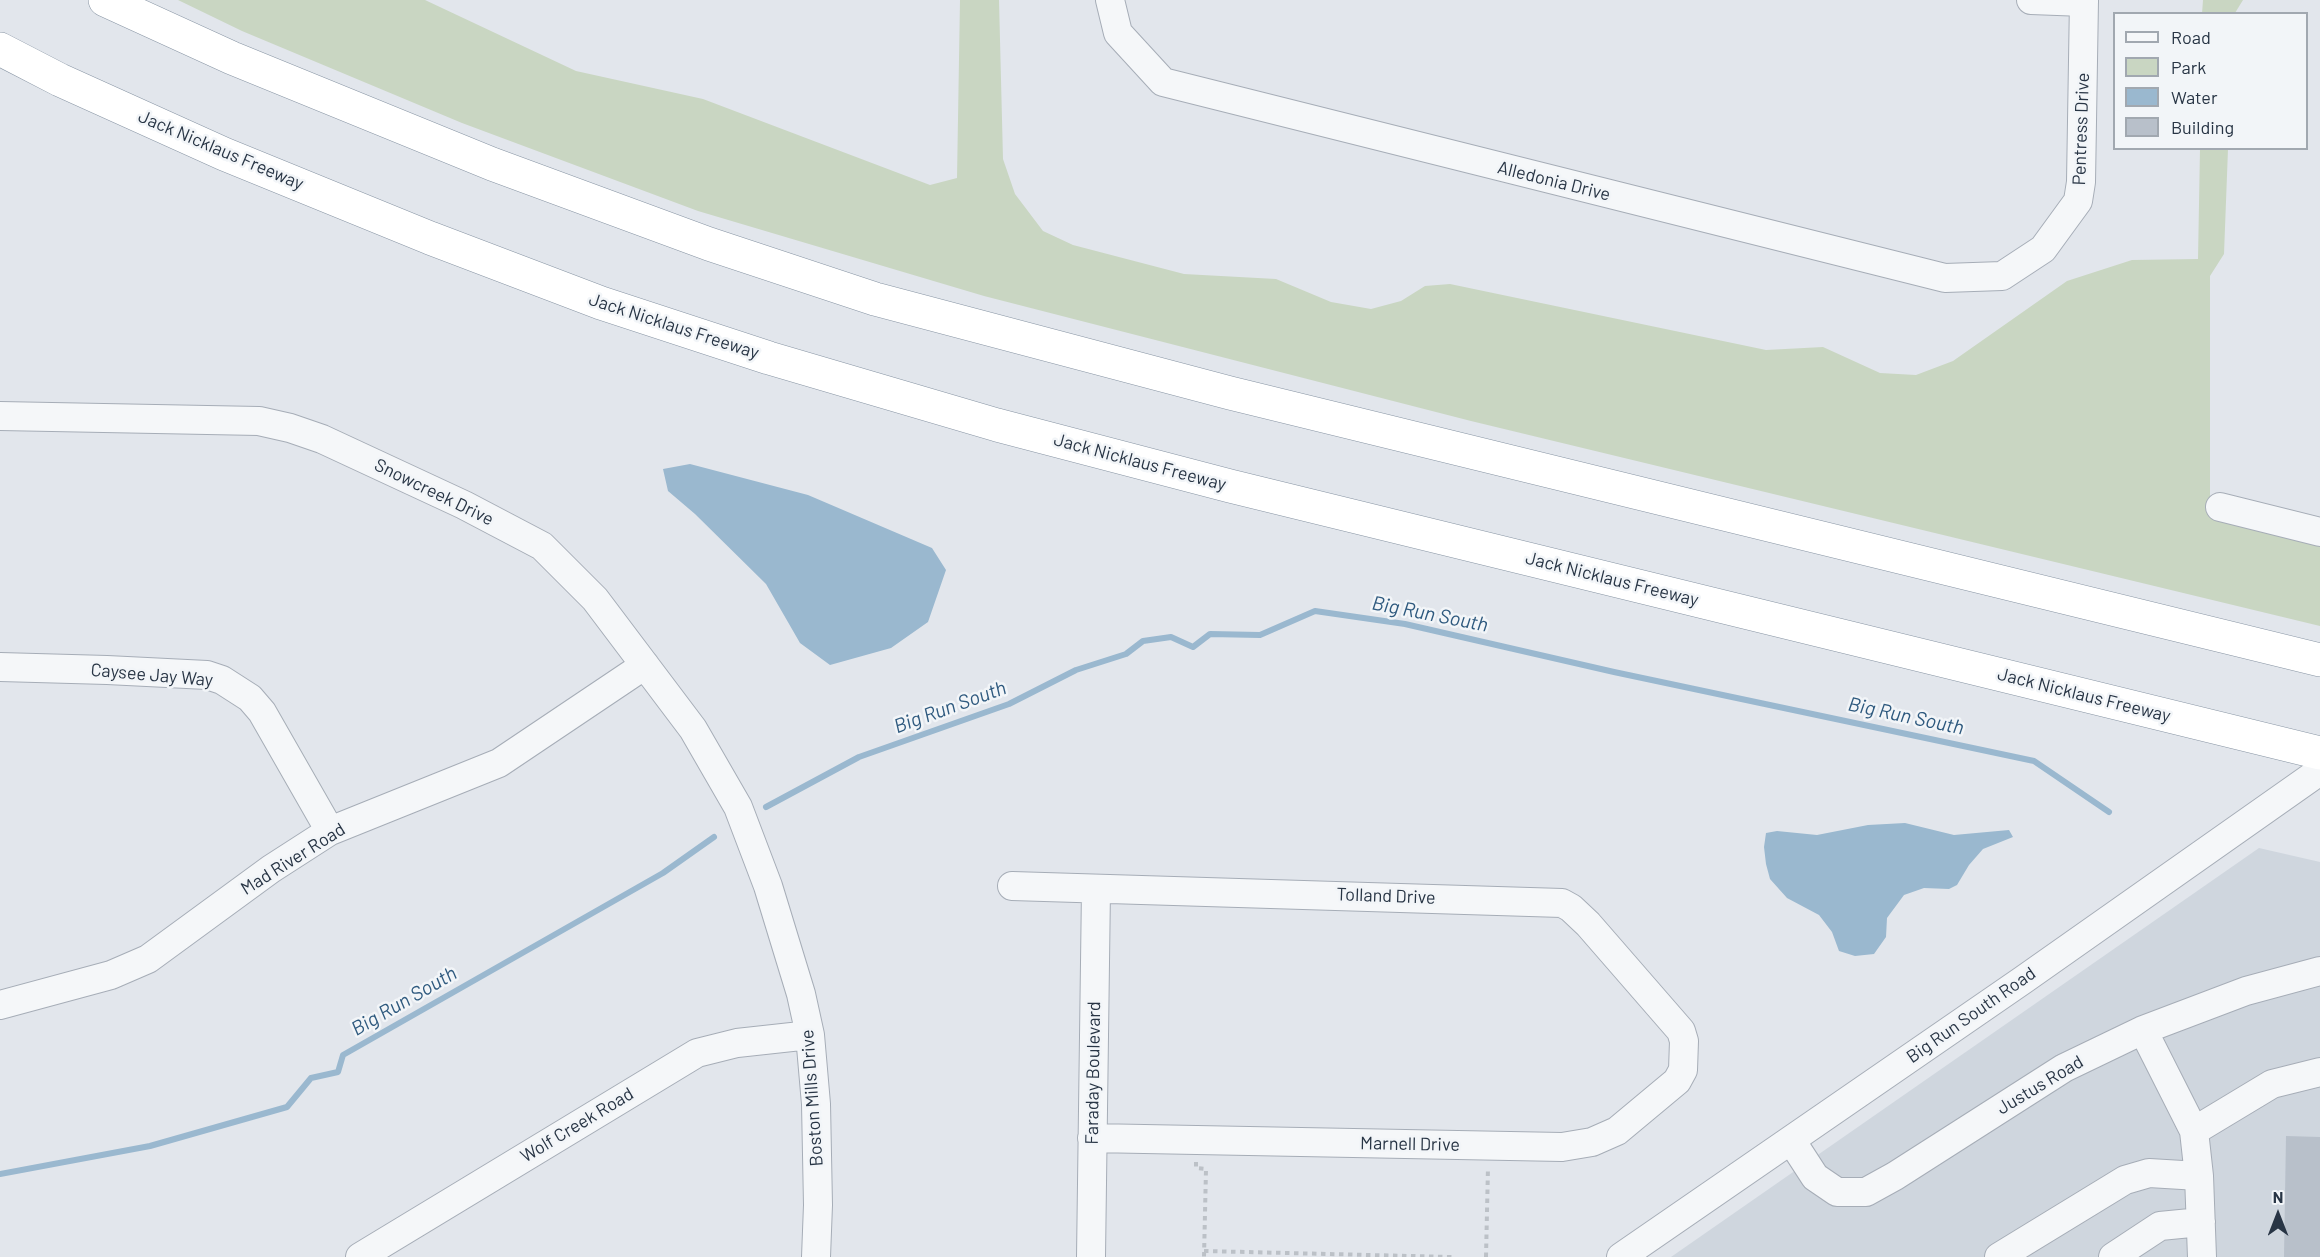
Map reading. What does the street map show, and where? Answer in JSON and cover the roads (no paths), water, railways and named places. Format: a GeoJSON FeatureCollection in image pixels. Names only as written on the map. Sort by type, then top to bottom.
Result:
{"type":"FeatureCollection","features":[{"type":"Feature","properties":{"kind":"highway"},"geometry":{"type":"LineString","coordinates":[[105,0],[232,58],[492,164],[709,244],[874,299],[1230,393],[2320,660]]}},
{"type":"Feature","properties":{"kind":"highway","name":"Jack Nicklaus Freeway"},"geometry":{"type":"LineString","coordinates":[[0,49],[60,80],[224,154],[430,238],[601,303],[769,358],[997,425],[1242,489],[2320,753]]}},
{"type":"Feature","properties":{"kind":"street","name":"Alledonia Drive"},"geometry":{"type":"LineString","coordinates":[[1110,0],[1118,33],[1163,82],[1945,278]]}},
{"type":"Feature","properties":{"kind":"street"},"geometry":{"type":"LineString","coordinates":[[2031,0],[2084,1]]}},
{"type":"Feature","properties":{"kind":"street","name":"Pentress Drive"},"geometry":{"type":"LineString","coordinates":[[1945,278],[2002,276],[2043,249],[2078,201],[2081,182],[2084,1]]}},
{"type":"Feature","properties":{"kind":"street","name":"Snowcreek Drive"},"geometry":{"type":"LineString","coordinates":[[0,416],[259,422],[290,428],[322,439],[464,505],[542,546],[595,598],[693,729],[738,807]]}},
{"type":"Feature","properties":{"kind":"street"},"geometry":{"type":"LineString","coordinates":[[2220,507],[2320,532]]}},
{"type":"Feature","properties":{"kind":"street","name":"Mad River Road"},"geometry":{"type":"LineString","coordinates":[[0,1005],[111,975],[148,959],[271,868],[330,831],[499,763],[645,665]]}},
{"type":"Feature","properties":{"kind":"street","name":"Caysee Jay Way"},"geometry":{"type":"LineString","coordinates":[[0,667],[207,675],[222,680],[250,698],[262,712],[330,831]]}},
{"type":"Feature","properties":{"kind":"street","name":"Big Run South Road"},"geometry":{"type":"LineString","coordinates":[[1621,1257],[2320,771]]}},
{"type":"Feature","properties":{"kind":"street","name":"Boston Mills Drive"},"geometry":{"type":"LineString","coordinates":[[738,807],[768,886],[801,994],[810,1035],[816,1104],[818,1205],[816,1257]]}},
{"type":"Feature","properties":{"kind":"street","name":"Tolland Drive"},"geometry":{"type":"LineString","coordinates":[[1012,886],[1562,903],[1588,924],[1681,1031],[1685,1053]]}},
{"type":"Feature","properties":{"kind":"street","name":"Faraday Boulevard"},"geometry":{"type":"LineString","coordinates":[[1092,1257],[1096,889]]}},
{"type":"Feature","properties":{"kind":"street","name":"Justus Road"},"geometry":{"type":"LineString","coordinates":[[1791,1140],[1815,1177],[1838,1192],[1866,1192],[1895,1176],[2064,1068],[2143,1030],[2246,991],[2320,971]]}},
{"type":"Feature","properties":{"kind":"street"},"geometry":{"type":"LineString","coordinates":[[2143,1030],[2194,1131],[2199,1176],[2202,1257]]}},
{"type":"Feature","properties":{"kind":"street","name":"Wolf Creek Road"},"geometry":{"type":"LineString","coordinates":[[360,1257],[697,1053],[737,1043],[810,1035]]}},
{"type":"Feature","properties":{"kind":"street","name":"Marnell Drive"},"geometry":{"type":"LineString","coordinates":[[1092,1138],[1562,1147],[1592,1142],[1617,1131],[1677,1081],[1683,1070],[1685,1053]]}},
{"type":"Feature","properties":{"kind":"street"},"geometry":{"type":"LineString","coordinates":[[2194,1131],[2272,1084],[2320,1072]]}},
{"type":"Feature","properties":{"kind":"street"},"geometry":{"type":"LineString","coordinates":[[1999,1257],[2124,1180],[2149,1173],[2199,1176]]}},
{"type":"Feature","properties":{"kind":"street"},"geometry":{"type":"LineString","coordinates":[[2113,1257],[2160,1227],[2201,1222]]}},
{"type":"Feature","properties":{"kind":"water"},"geometry":{"type":"Polygon","coordinates":[[[690,464],[808,495],[932,548],[946,570],[928,622],[891,648],[830,665],[800,643],[766,584],[695,514],[668,491],[663,469],[690,464]]]}},
{"type":"Feature","properties":{"kind":"water"},"geometry":{"type":"Polygon","coordinates":[[[1905,823],[1954,835],[2009,830],[2013,837],[1983,849],[1969,865],[1957,885],[1949,889],[1924,888],[1904,895],[1887,918],[1886,937],[1874,954],[1855,956],[1839,951],[1832,932],[1819,915],[1787,898],[1770,879],[1764,847],[1766,833],[1777,831],[1817,835],[1868,825],[1905,823]]]}},
{"type":"Feature","properties":{"kind":"waterway","name":"Big Run South"},"geometry":{"type":"LineString","coordinates":[[766,807],[859,757],[1009,704],[1076,670],[1126,654],[1143,641],[1171,637],[1193,647],[1210,634],[1260,635],[1315,611],[1405,624],[1614,672],[2034,761],[2109,812]]}},
{"type":"Feature","properties":{"kind":"waterway","name":"Big Run South"},"geometry":{"type":"LineString","coordinates":[[0,1174],[150,1146],[287,1107],[311,1078],[338,1072],[343,1055],[663,873],[714,837]]}}]}
